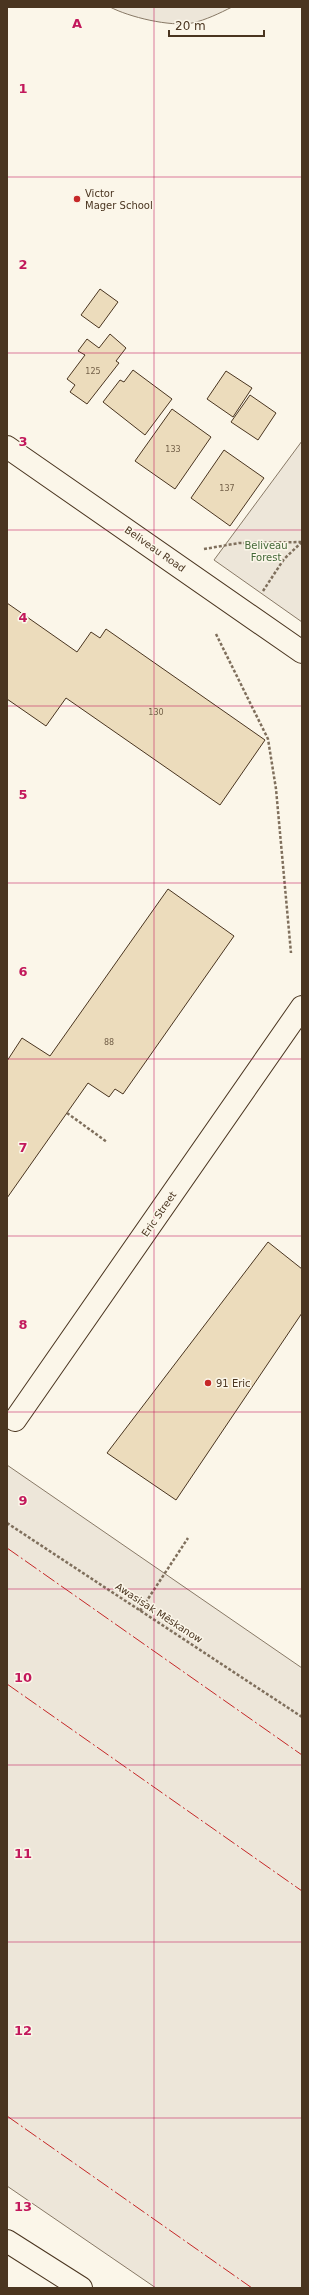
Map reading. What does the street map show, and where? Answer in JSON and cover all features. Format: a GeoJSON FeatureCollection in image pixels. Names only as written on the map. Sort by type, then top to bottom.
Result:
{"type":"FeatureCollection","features":[{"type":"Feature","properties":{"kind":"street","name":"Beliveau Road"},"geometry":{"type":"LineString","coordinates":[[7,447],[302,652]]}},
{"type":"Feature","properties":{"kind":"street","name":"Eric Street"},"geometry":{"type":"LineString","coordinates":[[15,1420],[302,1007]]}},
{"type":"Feature","properties":{"kind":"street"},"geometry":{"type":"LineString","coordinates":[[7,2241],[81,2288]]}},
{"type":"Feature","properties":{"kind":"path"},"geometry":{"type":"LineString","coordinates":[[203,549],[239,543],[302,542]]}},
{"type":"Feature","properties":{"kind":"path"},"geometry":{"type":"LineString","coordinates":[[263,591],[284,559],[302,542]]}},
{"type":"Feature","properties":{"kind":"path"},"geometry":{"type":"LineString","coordinates":[[216,634],[268,739],[276,789],[291,953]]}},
{"type":"Feature","properties":{"kind":"path"},"geometry":{"type":"LineString","coordinates":[[67,1113],[107,1142]]}},
{"type":"Feature","properties":{"kind":"path","name":"Awasisak Mēskanow"},"geometry":{"type":"LineString","coordinates":[[7,1523],[302,1717]]}},
{"type":"Feature","properties":{"kind":"path"},"geometry":{"type":"LineString","coordinates":[[140,1611],[188,1538]]}},
{"type":"Feature","properties":{"kind":"green space"},"geometry":{"type":"Polygon","coordinates":[[[110,7],[232,7],[218,14],[192,23],[173,24],[138,18],[110,7]]]}},
{"type":"Feature","properties":{"kind":"green space","name":"Beliveau Forest"},"geometry":{"type":"Polygon","coordinates":[[[302,441],[302,622],[214,560],[302,441]]]}},
{"type":"Feature","properties":{"kind":"green space"},"geometry":{"type":"Polygon","coordinates":[[[7,1465],[302,1668],[302,2288],[156,2288],[7,2186],[7,1465]]]}},
{"type":"Feature","properties":{"kind":"building"},"geometry":{"type":"Polygon","coordinates":[[[100,289],[118,302],[99,328],[81,315],[100,289]]]}},
{"type":"Feature","properties":{"kind":"building"},"geometry":{"type":"Polygon","coordinates":[[[110,334],[126,348],[116,361],[119,363],[87,404],[70,392],[75,385],[67,379],[85,355],[78,351],[87,339],[99,348],[110,334]]]}},
{"type":"Feature","properties":{"kind":"building"},"geometry":{"type":"Polygon","coordinates":[[[133,370],[172,399],[145,435],[103,402],[120,380],[124,382],[133,370]]]}},
{"type":"Feature","properties":{"kind":"building"},"geometry":{"type":"Polygon","coordinates":[[[226,371],[252,388],[233,417],[207,399],[226,371]]]}},
{"type":"Feature","properties":{"kind":"building"},"geometry":{"type":"Polygon","coordinates":[[[250,395],[276,413],[258,440],[231,422],[250,395]]]}},
{"type":"Feature","properties":{"kind":"building"},"geometry":{"type":"Polygon","coordinates":[[[172,409],[211,437],[175,489],[135,461],[172,409]]]}},
{"type":"Feature","properties":{"kind":"building"},"geometry":{"type":"Polygon","coordinates":[[[224,450],[264,478],[230,526],[191,498],[224,450]]]}},
{"type":"Feature","properties":{"kind":"building"},"geometry":{"type":"Polygon","coordinates":[[[7,603],[77,652],[91,632],[100,638],[106,629],[265,740],[220,805],[66,698],[46,726],[7,699],[7,603]]]}},
{"type":"Feature","properties":{"kind":"building"},"geometry":{"type":"Polygon","coordinates":[[[168,889],[234,936],[123,1094],[115,1089],[109,1097],[88,1083],[7,1198],[7,1061],[22,1038],[50,1056],[168,889]]]}},
{"type":"Feature","properties":{"kind":"building","name":"91 Eric"},"geometry":{"type":"Polygon","coordinates":[[[268,1242],[302,1269],[302,1313],[176,1500],[107,1453],[268,1242]]]}},
{"type":"Feature","properties":{"kind":"power"},"geometry":{"type":"LineString","coordinates":[[7,1548],[302,1755]]}},
{"type":"Feature","properties":{"kind":"power"},"geometry":{"type":"LineString","coordinates":[[7,1684],[302,1891]]}},
{"type":"Feature","properties":{"kind":"power"},"geometry":{"type":"LineString","coordinates":[[7,2116],[252,2288]]}},
{"type":"Feature","properties":{"kind":"place","name":"Victor Mager School"},"geometry":{"type":"Point","coordinates":[77,199]}},
{"type":"Feature","properties":{"kind":"place","name":"91 Eric"},"geometry":{"type":"Point","coordinates":[208,1383]}}]}
